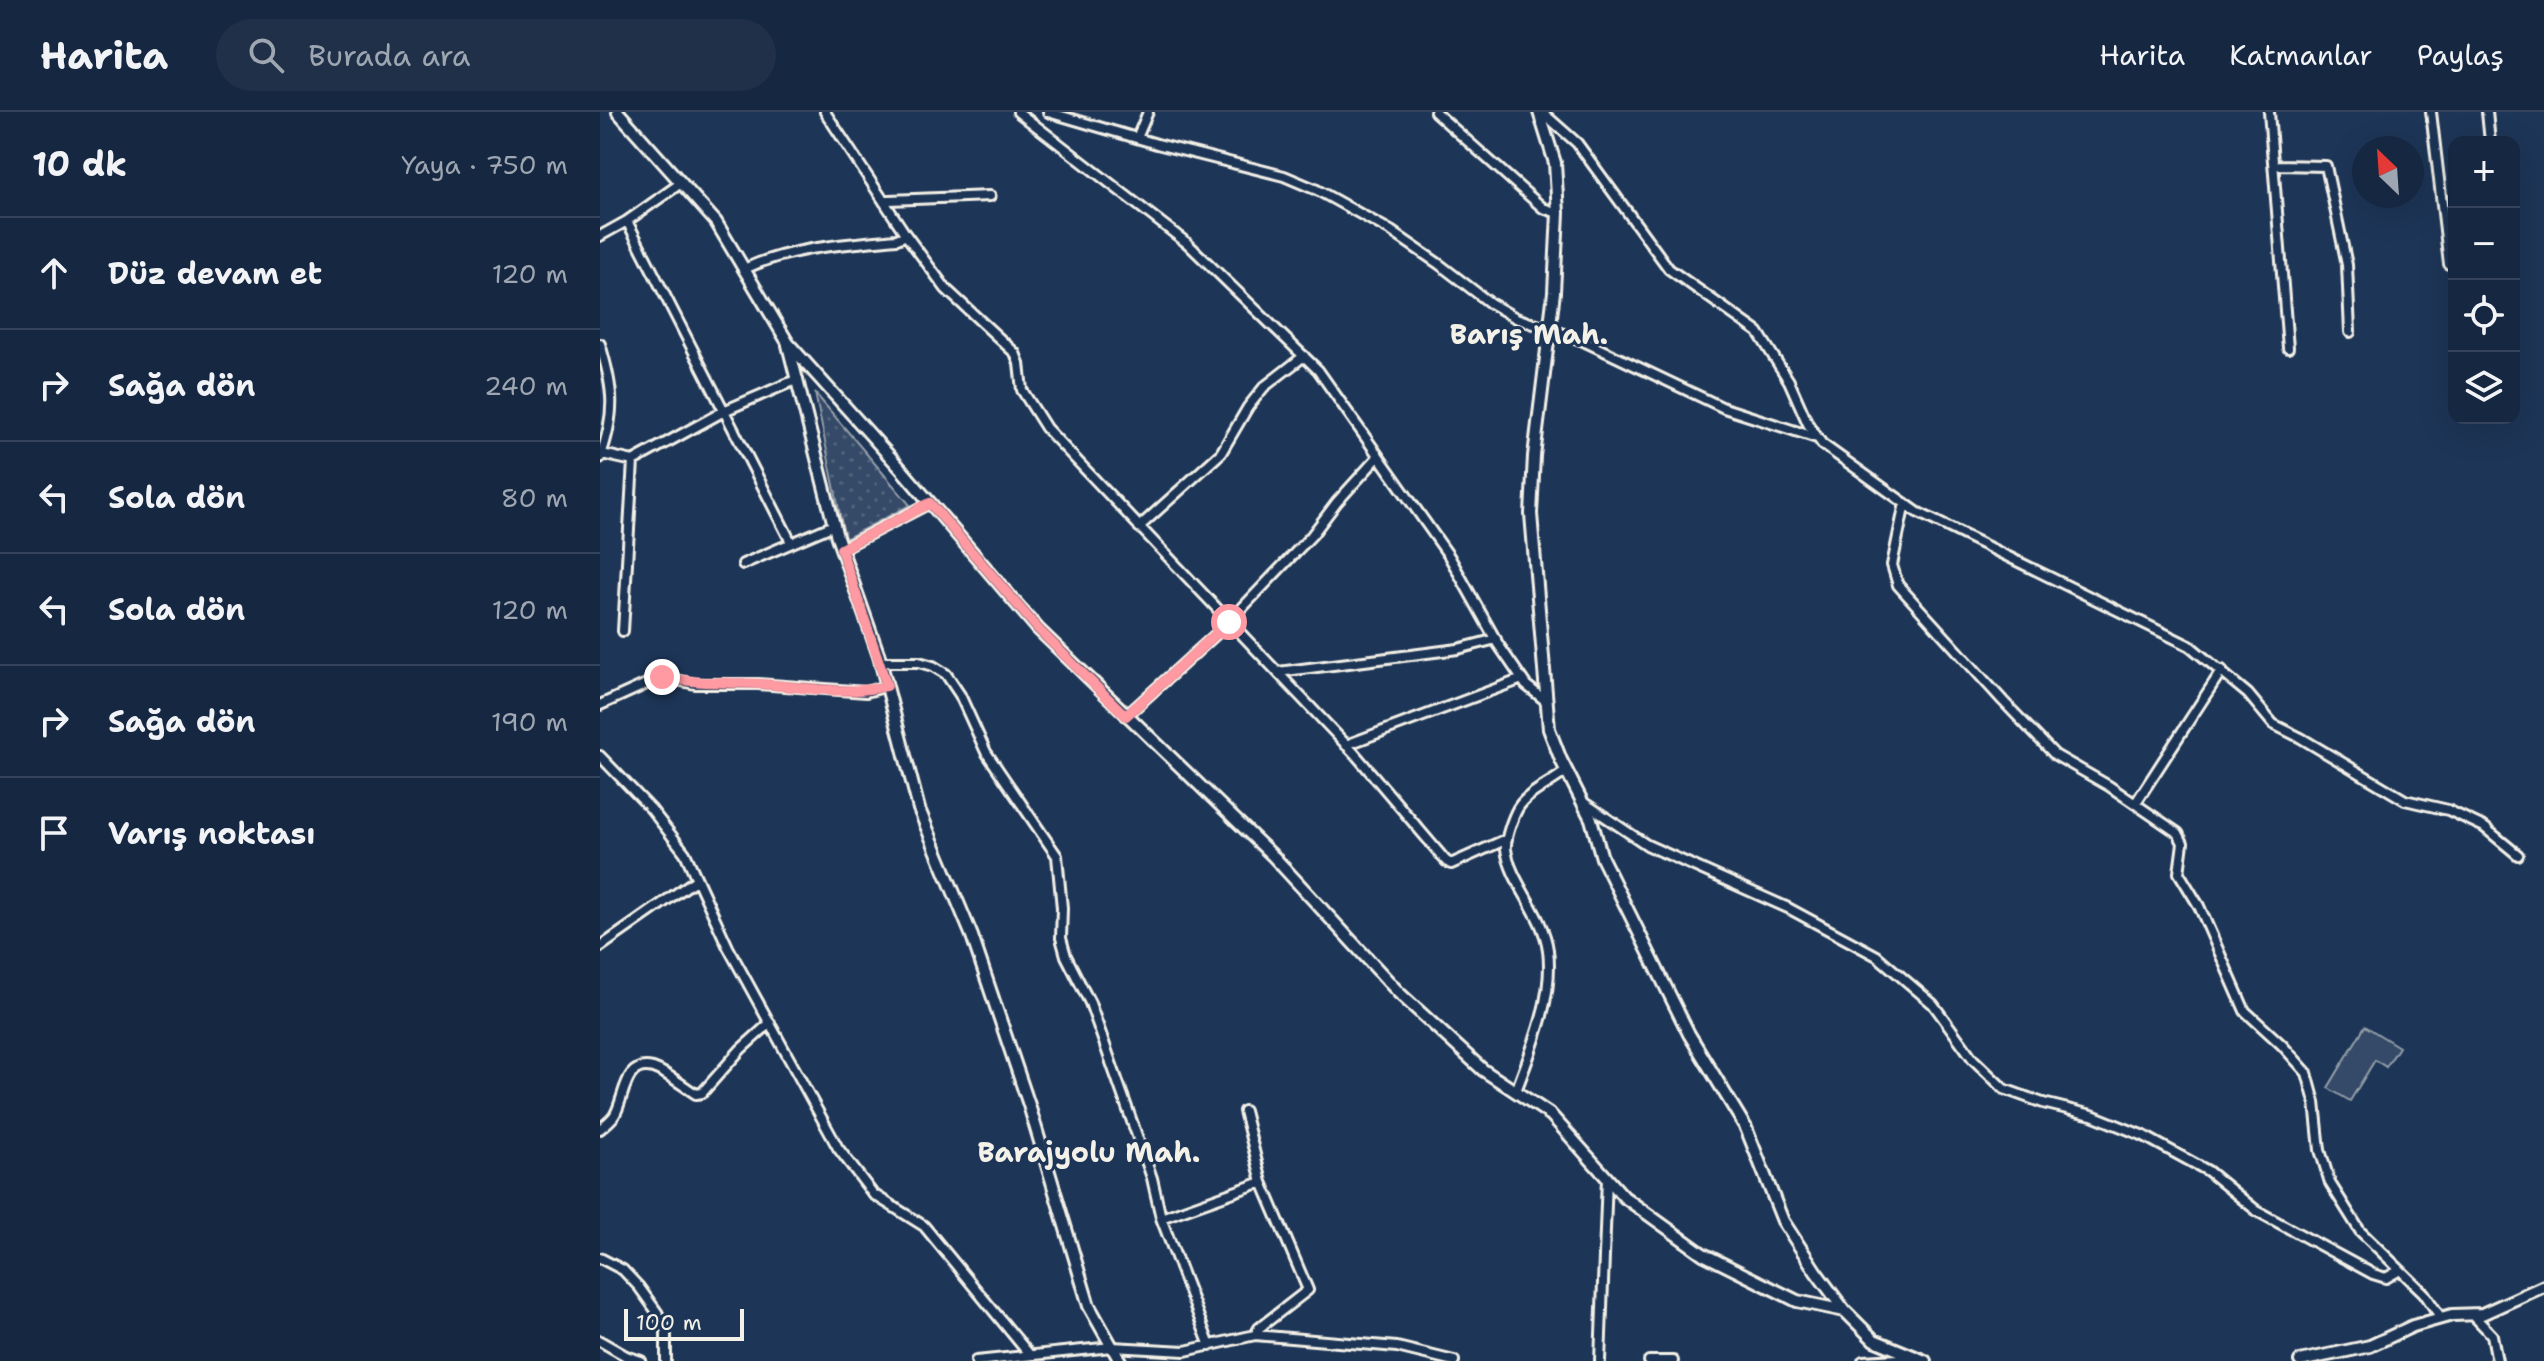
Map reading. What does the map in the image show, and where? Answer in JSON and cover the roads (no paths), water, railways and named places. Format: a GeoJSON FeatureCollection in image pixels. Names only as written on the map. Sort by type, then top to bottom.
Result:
{"type":"FeatureCollection","features":[{"type":"Feature","properties":{"kind":"street"},"geometry":{"type":"LineString","coordinates":[[618,112],[716,222],[788,343],[1038,629],[1274,857],[1399,993],[1483,1070],[1551,1115],[1624,1197],[1703,1254],[1797,1301],[1845,1311]]}},
{"type":"Feature","properties":{"kind":"street"},"geometry":{"type":"LineString","coordinates":[[825,112],[906,235],[952,296],[1015,353],[1022,390],[1046,428],[1346,745],[1446,861],[1451,864],[1507,839]]}},
{"type":"Feature","properties":{"kind":"street"},"geometry":{"type":"LineString","coordinates":[[1018,112],[1187,243],[1318,370],[1449,556],[1522,679],[1547,702]]}},
{"type":"Feature","properties":{"kind":"street"},"geometry":{"type":"LineString","coordinates":[[1048,112],[1284,176],[1317,190],[1391,231],[1490,303],[1516,318],[1550,328],[1724,408],[1818,439]]}},
{"type":"Feature","properties":{"kind":"street"},"geometry":{"type":"LineString","coordinates":[[1137,138],[1148,112]]}},
{"type":"Feature","properties":{"kind":"street"},"geometry":{"type":"LineString","coordinates":[[1435,112],[1543,208],[1558,213]]}},
{"type":"Feature","properties":{"kind":"street"},"geometry":{"type":"LineString","coordinates":[[1540,112],[1555,163],[1558,213],[1531,514],[1549,729],[1591,819],[1602,858],[1689,1034],[1746,1128],[1783,1221],[1845,1311],[1874,1340],[1921,1360]]}},
{"type":"Feature","properties":{"kind":"street"},"geometry":{"type":"LineString","coordinates":[[1540,112],[1577,143],[1669,269],[1758,332],[1789,381],[1822,444],[1917,512],[2190,646],[2248,694],[2273,724],[2405,800],[2448,810],[2484,827],[2518,855]]}},
{"type":"Feature","properties":{"kind":"street"},"geometry":{"type":"LineString","coordinates":[[2269,112],[2288,348]]}},
{"type":"Feature","properties":{"kind":"street"},"geometry":{"type":"LineString","coordinates":[[2431,112],[2448,256]]}},
{"type":"Feature","properties":{"kind":"street"},"geometry":{"type":"LineString","coordinates":[[2487,112],[2489,136]]}},
{"type":"Feature","properties":{"kind":"street"},"geometry":{"type":"LineString","coordinates":[[2274,165],[2326,166],[2347,265],[2350,332]]}},
{"type":"Feature","properties":{"kind":"street"},"geometry":{"type":"LineString","coordinates":[[600,236],[681,183]]}},
{"type":"Feature","properties":{"kind":"street"},"geometry":{"type":"LineString","coordinates":[[884,202],[990,196]]}},
{"type":"Feature","properties":{"kind":"street"},"geometry":{"type":"LineString","coordinates":[[627,221],[791,542]]}},
{"type":"Feature","properties":{"kind":"street"},"geometry":{"type":"LineString","coordinates":[[744,269],[806,249],[897,239],[906,235]]}},
{"type":"Feature","properties":{"kind":"street"},"geometry":{"type":"LineString","coordinates":[[788,343],[834,525],[881,662],[919,809],[972,936],[1029,1105],[1089,1306],[1120,1361]]}},
{"type":"Feature","properties":{"kind":"street"},"geometry":{"type":"LineString","coordinates":[[600,345],[613,402],[601,457],[633,461],[726,410],[798,379]]}},
{"type":"Feature","properties":{"kind":"street"},"geometry":{"type":"LineString","coordinates":[[1139,527],[1221,453],[1248,407],[1264,387],[1304,356]]}},
{"type":"Feature","properties":{"kind":"street"},"geometry":{"type":"LineString","coordinates":[[1126,716],[1229,622],[1312,535],[1378,457]]}},
{"type":"Feature","properties":{"kind":"street"},"geometry":{"type":"LineString","coordinates":[[623,631],[633,461]]}},
{"type":"Feature","properties":{"kind":"street"},"geometry":{"type":"LineString","coordinates":[[841,549],[930,503]]}},
{"type":"Feature","properties":{"kind":"street"},"geometry":{"type":"LineString","coordinates":[[1905,503],[1892,565],[1898,585],[2055,755],[2178,833],[2183,843],[2179,873],[2199,906],[2245,1011],[2307,1073],[2315,1102],[2320,1150],[2330,1183],[2360,1231],[2424,1293],[2441,1318]]}},
{"type":"Feature","properties":{"kind":"street"},"geometry":{"type":"LineString","coordinates":[[743,564],[834,525]]}},
{"type":"Feature","properties":{"kind":"street"},"geometry":{"type":"LineString","coordinates":[[1278,672],[1458,649],[1496,639]]}},
{"type":"Feature","properties":{"kind":"street"},"geometry":{"type":"LineString","coordinates":[[881,662],[919,662],[946,674],[960,695],[986,752],[1057,856],[1064,947],[1095,1016],[1152,1178],[1161,1218],[1210,1346]]}},
{"type":"Feature","properties":{"kind":"street"},"geometry":{"type":"LineString","coordinates":[[2135,804],[2222,670]]}},
{"type":"Feature","properties":{"kind":"street"},"geometry":{"type":"LineString","coordinates":[[600,705],[662,677],[695,684],[758,684],[866,692],[887,686]]}},
{"type":"Feature","properties":{"kind":"street"},"geometry":{"type":"LineString","coordinates":[[1346,745],[1522,679]]}},
{"type":"Feature","properties":{"kind":"street"},"geometry":{"type":"LineString","coordinates":[[600,756],[651,809],[685,853],[728,947],[838,1148],[873,1194],[924,1226],[1029,1354]]}},
{"type":"Feature","properties":{"kind":"street"},"geometry":{"type":"LineString","coordinates":[[1516,1091],[1530,1053],[1550,971],[1542,927],[1515,873],[1506,849],[1507,839],[1518,808],[1528,797],[1566,771]]}},
{"type":"Feature","properties":{"kind":"street"},"geometry":{"type":"LineString","coordinates":[[1582,802],[1647,845],[1788,908],[1877,956],[1933,1004],[1973,1059],[2004,1089],[2092,1115],[2144,1136],[2208,1171],[2257,1211],[2373,1274],[2386,1278],[2400,1270]]}},
{"type":"Feature","properties":{"kind":"street"},"geometry":{"type":"LineString","coordinates":[[600,947],[697,879]]}},
{"type":"Feature","properties":{"kind":"street"},"geometry":{"type":"LineString","coordinates":[[600,1129],[615,1115],[633,1071],[641,1067],[652,1068],[696,1094],[702,1093],[741,1049],[770,1023]]}},
{"type":"Feature","properties":{"kind":"street"},"geometry":{"type":"LineString","coordinates":[[1244,1111],[1262,1182],[1308,1290],[1259,1328],[1255,1335]]}},
{"type":"Feature","properties":{"kind":"street"},"geometry":{"type":"LineString","coordinates":[[1600,1361],[1607,1178]]}},
{"type":"Feature","properties":{"kind":"street"},"geometry":{"type":"LineString","coordinates":[[1161,1218],[1262,1182]]}},
{"type":"Feature","properties":{"kind":"street"},"geometry":{"type":"LineString","coordinates":[[600,1258],[623,1270],[657,1312],[666,1330],[666,1361]]}},
{"type":"Feature","properties":{"kind":"street"},"geometry":{"type":"LineString","coordinates":[[2300,1361],[2370,1346],[2413,1326],[2441,1318],[2482,1314],[2544,1286]]}},
{"type":"Feature","properties":{"kind":"street"},"geometry":{"type":"LineString","coordinates":[[2472,1314],[2492,1335],[2497,1361]]}},
{"type":"Feature","properties":{"kind":"street"},"geometry":{"type":"LineString","coordinates":[[976,1361],[1112,1347],[1185,1351],[1255,1335],[1397,1347],[1454,1361]]}},
{"type":"Feature","properties":{"kind":"street"},"geometry":{"type":"LineString","coordinates":[[600,1341],[626,1359],[641,1361]]}},
{"type":"Feature","properties":{"kind":"street"},"geometry":{"type":"LineString","coordinates":[[1863,1361],[1921,1360]]}},
{"type":"Feature","properties":{"kind":"street"},"geometry":{"type":"LineString","coordinates":[[1649,1361],[1673,1361]]}},
{"type":"Feature","properties":{"kind":"district","name":"Barış Mah."},"geometry":{"type":"Point","coordinates":[1529,334]}},
{"type":"Feature","properties":{"kind":"district","name":"Barajyolu Mah."},"geometry":{"type":"Point","coordinates":[1089,1152]}}]}
